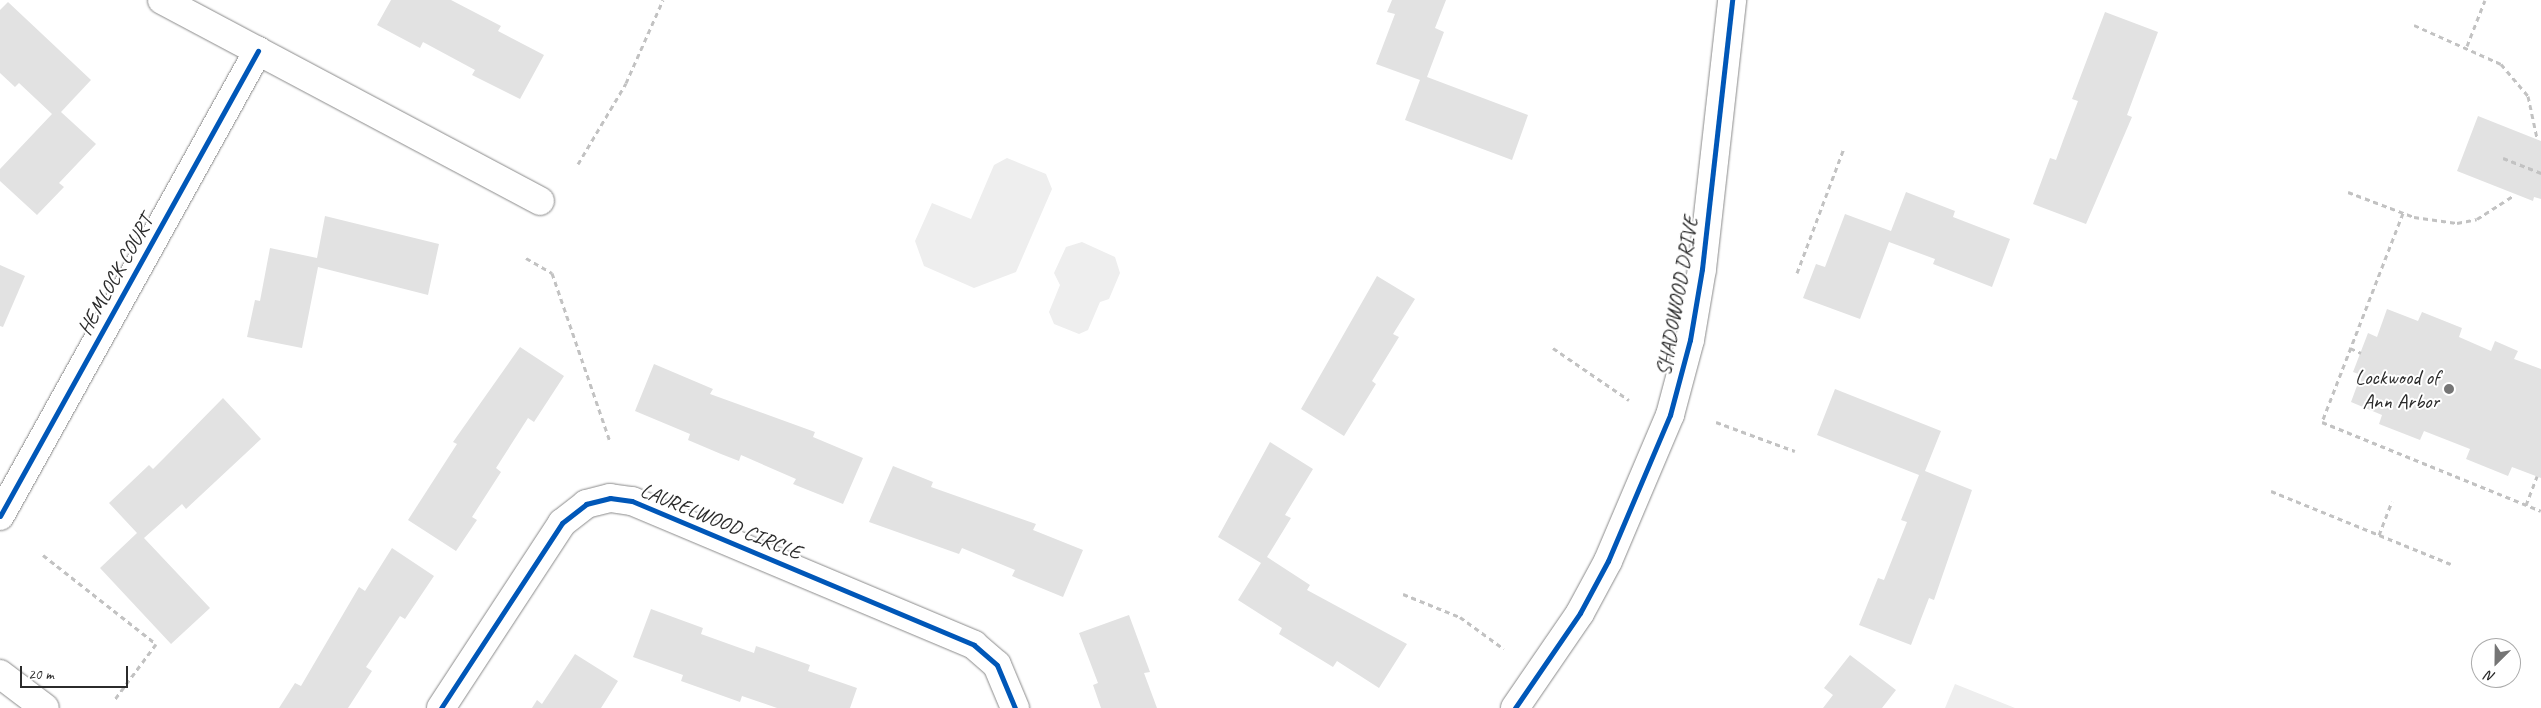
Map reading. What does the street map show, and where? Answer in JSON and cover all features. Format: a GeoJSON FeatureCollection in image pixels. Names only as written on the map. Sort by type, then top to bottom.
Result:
{"type":"FeatureCollection","features":[{"type":"Feature","properties":{"kind":"street"},"geometry":{"type":"LineString","coordinates":[[162,0],[540,201]]}},
{"type":"Feature","properties":{"kind":"street","name":"SHADOWOOD DRIVE"},"geometry":{"type":"LineString","coordinates":[[1515,708],[1594,587],[1645,478],[1670,415],[1690,340],[1702,269],[1732,0]]}},
{"type":"Feature","properties":{"kind":"street","name":"HEMLOCK COURT"},"geometry":{"type":"LineString","coordinates":[[0,516],[258,51]]}},
{"type":"Feature","properties":{"kind":"street","name":"LAURELWOOD CIRCLE"},"geometry":{"type":"LineString","coordinates":[[441,708],[562,524],[586,504],[610,498],[632,501],[974,645],[997,665],[1015,708]]}},
{"type":"Feature","properties":{"kind":"street"},"geometry":{"type":"LineString","coordinates":[[0,674],[45,708]]}},
{"type":"Feature","properties":{"kind":"path"},"geometry":{"type":"LineString","coordinates":[[578,164],[626,83],[663,0]]}},
{"type":"Feature","properties":{"kind":"path"},"geometry":{"type":"LineString","coordinates":[[2467,46],[2485,0]]}},
{"type":"Feature","properties":{"kind":"path"},"geometry":{"type":"LineString","coordinates":[[2414,26],[2467,46],[2501,64],[2516,78],[2533,110],[2537,138]]}},
{"type":"Feature","properties":{"kind":"path"},"geometry":{"type":"LineString","coordinates":[[1797,273],[1844,148]]}},
{"type":"Feature","properties":{"kind":"path"},"geometry":{"type":"LineString","coordinates":[[2503,158],[2541,173]]}},
{"type":"Feature","properties":{"kind":"path"},"geometry":{"type":"LineString","coordinates":[[2348,192],[2435,223],[2457,223],[2477,219],[2513,196]]}},
{"type":"Feature","properties":{"kind":"path"},"geometry":{"type":"LineString","coordinates":[[2403,213],[2322,422],[2541,511]]}},
{"type":"Feature","properties":{"kind":"path"},"geometry":{"type":"LineString","coordinates":[[526,258],[552,273],[609,439]]}},
{"type":"Feature","properties":{"kind":"path"},"geometry":{"type":"LineString","coordinates":[[1553,348],[1629,400]]}},
{"type":"Feature","properties":{"kind":"path"},"geometry":{"type":"LineString","coordinates":[[2350,348],[2361,353]]}},
{"type":"Feature","properties":{"kind":"path"},"geometry":{"type":"LineString","coordinates":[[1716,422],[1795,450]]}},
{"type":"Feature","properties":{"kind":"path"},"geometry":{"type":"LineString","coordinates":[[2526,505],[2537,476]]}},
{"type":"Feature","properties":{"kind":"path"},"geometry":{"type":"LineString","coordinates":[[2271,492],[2452,564]]}},
{"type":"Feature","properties":{"kind":"path"},"geometry":{"type":"LineString","coordinates":[[2379,535],[2392,501]]}},
{"type":"Feature","properties":{"kind":"path"},"geometry":{"type":"LineString","coordinates":[[43,555],[156,644],[115,700]]}},
{"type":"Feature","properties":{"kind":"path"},"geometry":{"type":"LineString","coordinates":[[1403,594],[1460,617],[1504,649]]}},
{"type":"Feature","properties":{"kind":"shaded area"},"geometry":{"type":"Polygon","coordinates":[[[1007,158],[1046,174],[1052,189],[1016,272],[974,288],[924,266],[915,241],[932,203],[971,219],[994,165],[1007,158]]]}},
{"type":"Feature","properties":{"kind":"shaded area"},"geometry":{"type":"Polygon","coordinates":[[[1082,242],[1115,257],[1120,273],[1109,299],[1100,302],[1088,330],[1079,334],[1054,324],[1049,312],[1060,285],[1054,273],[1066,247],[1082,242]]]}},
{"type":"Feature","properties":{"kind":"shaded area"},"geometry":{"type":"Polygon","coordinates":[[[1955,684],[2015,708],[1945,708],[1955,684]]]}},
{"type":"Feature","properties":{"kind":"building"},"geometry":{"type":"Polygon","coordinates":[[[391,0],[451,0],[501,26],[498,31],[544,55],[520,99],[472,75],[475,70],[423,42],[420,48],[377,25],[391,0]]]}},
{"type":"Feature","properties":{"kind":"building"},"geometry":{"type":"Polygon","coordinates":[[[1392,0],[1446,0],[1435,28],[1444,32],[1427,77],[1528,115],[1512,160],[1405,120],[1420,80],[1376,64],[1395,14],[1387,12],[1392,0]]]}},
{"type":"Feature","properties":{"kind":"building"},"geometry":{"type":"Polygon","coordinates":[[[8,2],[91,80],[61,112],[96,144],[59,183],[64,187],[37,215],[0,181],[0,169],[52,114],[19,83],[15,87],[0,73],[0,10],[8,2]]]}},
{"type":"Feature","properties":{"kind":"building"},"geometry":{"type":"Polygon","coordinates":[[[2105,12],[2158,32],[2127,115],[2132,117],[2086,224],[2033,204],[2050,158],[2056,160],[2078,101],[2072,99],[2105,12]]]}},
{"type":"Feature","properties":{"kind":"building"},"geometry":{"type":"Polygon","coordinates":[[[2478,116],[2541,141],[2541,199],[2534,197],[2533,201],[2457,171],[2478,116]]]}},
{"type":"Feature","properties":{"kind":"building"},"geometry":{"type":"Polygon","coordinates":[[[1906,192],[1955,211],[1953,217],[2010,239],[1992,287],[1933,264],[1935,259],[1889,242],[1860,319],[1803,298],[1816,264],[1825,267],[1845,214],[1891,231],[1906,192]]]}},
{"type":"Feature","properties":{"kind":"building"},"geometry":{"type":"Polygon","coordinates":[[[325,216],[439,244],[428,295],[318,267],[302,348],[247,337],[255,300],[260,301],[270,248],[317,258],[325,216]]]}},
{"type":"Feature","properties":{"kind":"building"},"geometry":{"type":"Polygon","coordinates":[[[0,265],[25,276],[3,327],[0,326],[0,265]]]}},
{"type":"Feature","properties":{"kind":"building"},"geometry":{"type":"Polygon","coordinates":[[[1377,276],[1415,299],[1393,334],[1399,337],[1372,381],[1376,384],[1344,436],[1301,409],[1377,276]]]}},
{"type":"Feature","properties":{"kind":"building","name":"Lockwood of Ann Arbor"},"geometry":{"type":"Polygon","coordinates":[[[2387,309],[2418,321],[2422,312],[2462,328],[2459,337],[2491,351],[2495,341],[2518,351],[2514,359],[2541,369],[2541,478],[2512,467],[2508,476],[2466,459],[2470,449],[2424,431],[2420,440],[2379,424],[2382,415],[2351,402],[2361,375],[2353,372],[2368,333],[2377,337],[2387,309]]]}},
{"type":"Feature","properties":{"kind":"building"},"geometry":{"type":"Polygon","coordinates":[[[520,347],[564,376],[534,422],[528,418],[496,468],[501,472],[472,517],[477,520],[456,551],[408,520],[457,444],[453,442],[520,347]]]}},
{"type":"Feature","properties":{"kind":"building"},"geometry":{"type":"Polygon","coordinates":[[[654,364],[713,389],[710,394],[815,432],[813,437],[863,458],[843,504],[793,484],[796,479],[741,455],[739,461],[688,440],[690,434],[635,411],[654,364]]]}},
{"type":"Feature","properties":{"kind":"building"},"geometry":{"type":"Polygon","coordinates":[[[1835,389],[1941,431],[1925,471],[1972,490],[1934,600],[1929,598],[1911,645],[1859,625],[1878,578],[1884,580],[1907,522],[1901,520],[1919,475],[1817,435],[1835,389]]]}},
{"type":"Feature","properties":{"kind":"building"},"geometry":{"type":"Polygon","coordinates":[[[223,398],[261,439],[186,509],[182,504],[144,538],[210,608],[171,644],[100,568],[137,533],[109,503],[149,465],[153,469],[223,398]]]}},
{"type":"Feature","properties":{"kind":"building"},"geometry":{"type":"Polygon","coordinates":[[[1270,442],[1313,469],[1285,515],[1291,518],[1267,557],[1310,585],[1307,590],[1407,644],[1379,688],[1337,661],[1333,667],[1279,634],[1282,628],[1238,600],[1261,563],[1218,537],[1270,442]]]}},
{"type":"Feature","properties":{"kind":"building"},"geometry":{"type":"Polygon","coordinates":[[[893,466],[933,482],[931,487],[1036,524],[1033,530],[1083,550],[1063,597],[1012,576],[1015,570],[962,548],[959,554],[869,522],[893,466]]]}},
{"type":"Feature","properties":{"kind":"building"},"geometry":{"type":"Polygon","coordinates":[[[392,548],[434,576],[405,619],[400,616],[366,667],[372,671],[348,708],[279,708],[295,683],[301,686],[359,587],[365,591],[392,548]]]}},
{"type":"Feature","properties":{"kind":"building"},"geometry":{"type":"Polygon","coordinates":[[[651,609],[703,628],[701,634],[754,653],[756,646],[810,665],[808,671],[857,688],[850,708],[777,708],[742,696],[740,702],[681,681],[683,675],[633,657],[651,609]]]}},
{"type":"Feature","properties":{"kind":"building"},"geometry":{"type":"Polygon","coordinates":[[[1129,615],[1150,672],[1144,673],[1157,708],[1101,708],[1093,685],[1098,683],[1079,633],[1129,615]]]}},
{"type":"Feature","properties":{"kind":"building"},"geometry":{"type":"Polygon","coordinates":[[[575,654],[618,681],[601,708],[532,708],[537,700],[542,704],[575,654]]]}},
{"type":"Feature","properties":{"kind":"building"},"geometry":{"type":"Polygon","coordinates":[[[1850,655],[1896,690],[1882,708],[1823,708],[1833,695],[1824,688],[1850,655]]]}},
{"type":"Feature","properties":{"kind":"cycle path"},"geometry":{"type":"LineString","coordinates":[[1515,708],[1580,613],[1608,561],[1670,415],[1690,340],[1702,269],[1732,0]]}},
{"type":"Feature","properties":{"kind":"cycle path"},"geometry":{"type":"LineString","coordinates":[[0,516],[258,51]]}},
{"type":"Feature","properties":{"kind":"cycle path"},"geometry":{"type":"LineString","coordinates":[[441,708],[562,523],[586,504],[610,498],[632,501],[974,645],[997,665],[1015,708]]}},
{"type":"Feature","properties":{"kind":"place","name":"Lockwood of Ann Arbor"},"geometry":{"type":"Point","coordinates":[2449,389]}}]}
